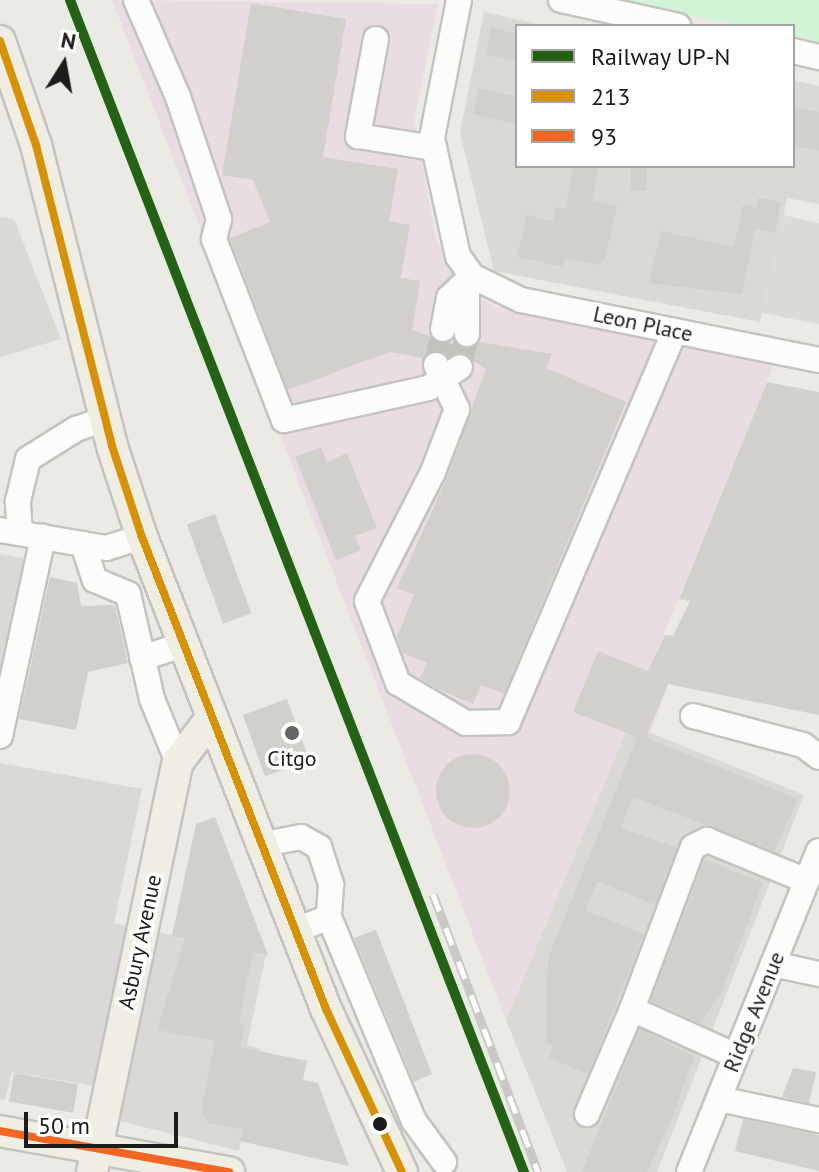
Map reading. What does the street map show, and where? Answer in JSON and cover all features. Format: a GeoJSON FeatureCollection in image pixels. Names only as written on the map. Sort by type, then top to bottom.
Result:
{"type":"FeatureCollection","features":[{"type":"Feature","properties":{"kind":"main road"},"geometry":{"type":"LineString","coordinates":[[0,41],[36,145],[105,419],[142,537],[209,721],[294,931],[338,1037],[402,1172]]}},
{"type":"Feature","properties":{"kind":"main road","name":"Asbury Avenue"},"geometry":{"type":"LineString","coordinates":[[94,1159],[178,762],[209,721]]}},
{"type":"Feature","properties":{"kind":"main road"},"geometry":{"type":"LineString","coordinates":[[0,1131],[94,1159],[229,1172]]}},
{"type":"Feature","properties":{"kind":"street"},"geometry":{"type":"LineString","coordinates":[[136,0],[178,97],[219,219],[214,239],[284,420],[428,388],[448,370],[457,409],[433,472],[367,601],[398,683],[466,723],[508,722],[675,331]]}},
{"type":"Feature","properties":{"kind":"street"},"geometry":{"type":"LineString","coordinates":[[455,332],[470,281],[458,256],[434,148],[459,0]]}},
{"type":"Feature","properties":{"kind":"street"},"geometry":{"type":"LineString","coordinates":[[561,0],[669,24]]}},
{"type":"Feature","properties":{"kind":"street"},"geometry":{"type":"LineString","coordinates":[[376,39],[358,136],[434,148]]}},
{"type":"Feature","properties":{"kind":"street"},"geometry":{"type":"LineString","coordinates":[[795,51],[819,57]]}},
{"type":"Feature","properties":{"kind":"street","name":"Leon Place"},"geometry":{"type":"LineString","coordinates":[[470,281],[521,300],[819,360]]}},
{"type":"Feature","properties":{"kind":"street"},"geometry":{"type":"LineString","coordinates":[[0,736],[21,533],[18,501],[28,459],[105,419]]}},
{"type":"Feature","properties":{"kind":"street"},"geometry":{"type":"LineString","coordinates":[[21,533],[106,548],[142,537]]}},
{"type":"Feature","properties":{"kind":"street"},"geometry":{"type":"LineString","coordinates":[[83,544],[95,580],[128,594],[161,587]]}},
{"type":"Feature","properties":{"kind":"street"},"geometry":{"type":"LineString","coordinates":[[128,594],[142,658],[178,762]]}},
{"type":"Feature","properties":{"kind":"street"},"geometry":{"type":"LineString","coordinates":[[142,658],[182,645]]}},
{"type":"Feature","properties":{"kind":"street"},"geometry":{"type":"LineString","coordinates":[[693,716],[803,745],[819,757]]}},
{"type":"Feature","properties":{"kind":"street"},"geometry":{"type":"LineString","coordinates":[[259,845],[301,837],[319,847],[331,885],[329,917],[372,1028],[414,1121],[444,1162]]}},
{"type":"Feature","properties":{"kind":"street"},"geometry":{"type":"LineString","coordinates":[[587,1114],[632,1009],[693,847],[707,840],[807,881]]}},
{"type":"Feature","properties":{"kind":"street","name":"Ridge Avenue"},"geometry":{"type":"LineString","coordinates":[[689,1172],[819,851]]}},
{"type":"Feature","properties":{"kind":"street"},"geometry":{"type":"LineString","coordinates":[[294,931],[329,917]]}},
{"type":"Feature","properties":{"kind":"street"},"geometry":{"type":"LineString","coordinates":[[773,964],[819,974]]}},
{"type":"Feature","properties":{"kind":"street"},"geometry":{"type":"LineString","coordinates":[[632,1009],[736,1056]]}},
{"type":"Feature","properties":{"kind":"street"},"geometry":{"type":"LineString","coordinates":[[338,1037],[372,1028]]}},
{"type":"Feature","properties":{"kind":"street"},"geometry":{"type":"LineString","coordinates":[[719,1099],[819,1120]]}},
{"type":"Feature","properties":{"kind":"shaded area"},"geometry":{"type":"Polygon","coordinates":[[[112,0],[438,4],[414,121],[437,242],[464,287],[495,306],[774,364],[648,673],[669,682],[650,733],[629,724],[506,1020],[112,0]]]}},
{"type":"Feature","properties":{"kind":"shaded area"},"geometry":{"type":"Polygon","coordinates":[[[484,12],[537,24],[515,24],[515,168],[795,168],[795,80],[819,86],[819,204],[787,198],[760,322],[494,271],[460,133],[484,12]]]}},
{"type":"Feature","properties":{"kind":"shaded area"},"geometry":{"type":"Polygon","coordinates":[[[783,215],[819,223],[819,324],[762,313],[783,215]]]}},
{"type":"Feature","properties":{"kind":"shaded area"},"geometry":{"type":"Polygon","coordinates":[[[0,217],[14,219],[61,339],[0,357],[0,217]]]}},
{"type":"Feature","properties":{"kind":"shaded area"},"geometry":{"type":"Polygon","coordinates":[[[0,554],[27,559],[0,688],[0,554]]]}},
{"type":"Feature","properties":{"kind":"shaded area"},"geometry":{"type":"Polygon","coordinates":[[[629,724],[804,795],[657,1172],[567,1172],[506,1020],[629,724]]]}},
{"type":"Feature","properties":{"kind":"shaded area"},"geometry":{"type":"Polygon","coordinates":[[[0,763],[142,789],[114,923],[266,954],[247,1045],[261,1049],[239,1151],[100,1116],[106,1088],[12,1072],[5,1100],[0,1099],[0,763]]]}},
{"type":"Feature","properties":{"kind":"green space"},"geometry":{"type":"Polygon","coordinates":[[[620,0],[819,0],[819,43],[795,37],[795,24],[731,24],[620,0]]]}},
{"type":"Feature","properties":{"kind":"building"},"geometry":{"type":"Polygon","coordinates":[[[251,3],[346,19],[323,157],[398,169],[389,221],[410,225],[401,278],[420,281],[412,330],[466,349],[480,342],[552,354],[546,368],[626,402],[504,694],[481,685],[473,704],[438,689],[420,678],[427,663],[403,653],[397,637],[414,595],[397,588],[447,478],[486,369],[460,352],[448,357],[436,350],[423,358],[389,352],[288,390],[230,238],[270,222],[253,180],[222,175],[251,3]]]}},
{"type":"Feature","properties":{"kind":"building"},"geometry":{"type":"Polygon","coordinates":[[[491,28],[515,33],[515,61],[486,55],[491,28]]]}},
{"type":"Feature","properties":{"kind":"building"},"geometry":{"type":"Polygon","coordinates":[[[479,88],[515,97],[515,124],[473,114],[479,88]]]}},
{"type":"Feature","properties":{"kind":"building"},"geometry":{"type":"Polygon","coordinates":[[[795,107],[819,112],[819,151],[795,146],[795,107]]]}},
{"type":"Feature","properties":{"kind":"building"},"geometry":{"type":"Polygon","coordinates":[[[573,168],[598,168],[592,201],[617,206],[605,259],[598,265],[565,258],[563,267],[517,257],[527,215],[553,221],[556,207],[566,209],[573,168]]]}},
{"type":"Feature","properties":{"kind":"building"},"geometry":{"type":"Polygon","coordinates":[[[631,168],[647,168],[647,191],[631,191],[631,168]]]}},
{"type":"Feature","properties":{"kind":"building"},"geometry":{"type":"Polygon","coordinates":[[[758,198],[781,202],[775,233],[755,229],[742,294],[649,283],[661,231],[734,247],[743,205],[756,207],[758,198]]]}},
{"type":"Feature","properties":{"kind":"building"},"geometry":{"type":"Polygon","coordinates":[[[767,382],[819,392],[819,715],[668,684],[646,738],[798,799],[774,851],[633,797],[621,828],[677,848],[655,905],[597,881],[585,910],[644,934],[588,1074],[549,1058],[554,1046],[546,1043],[548,958],[637,737],[573,712],[598,651],[648,671],[665,635],[673,636],[690,601],[679,599],[767,382]]]}},
{"type":"Feature","properties":{"kind":"building"},"geometry":{"type":"Polygon","coordinates":[[[321,447],[327,462],[347,453],[377,528],[355,536],[361,550],[336,560],[295,457],[321,447]]]}},
{"type":"Feature","properties":{"kind":"building"},"geometry":{"type":"Polygon","coordinates":[[[215,514],[251,614],[223,624],[187,524],[215,514]]]}},
{"type":"Feature","properties":{"kind":"building"},"geometry":{"type":"Polygon","coordinates":[[[50,577],[77,583],[81,606],[115,605],[128,663],[88,672],[76,730],[19,719],[50,577]]]}},
{"type":"Feature","properties":{"kind":"building"},"geometry":{"type":"Polygon","coordinates":[[[287,699],[309,760],[265,776],[243,715],[287,699]]]}},
{"type":"Feature","properties":{"kind":"building"},"geometry":{"type":"Polygon","coordinates":[[[473,754],[494,760],[504,770],[510,791],[504,812],[494,822],[473,828],[452,822],[442,812],[436,791],[442,770],[452,760],[473,754]]]}},
{"type":"Feature","properties":{"kind":"building"},"geometry":{"type":"Polygon","coordinates":[[[215,817],[268,955],[253,952],[239,1022],[245,1024],[240,1047],[307,1061],[303,1080],[318,1083],[349,1166],[240,1141],[243,1129],[208,1123],[201,1112],[215,1041],[157,1030],[185,938],[172,936],[196,824],[215,817]]]}},
{"type":"Feature","properties":{"kind":"building"},"geometry":{"type":"Polygon","coordinates":[[[705,859],[763,883],[720,996],[700,1023],[651,1001],[705,859]]]}},
{"type":"Feature","properties":{"kind":"building"},"geometry":{"type":"Polygon","coordinates":[[[376,930],[432,1074],[414,1082],[354,938],[376,930]]]}},
{"type":"Feature","properties":{"kind":"building"},"geometry":{"type":"Polygon","coordinates":[[[640,1029],[694,1057],[673,1116],[647,1172],[582,1172],[640,1029]]]}},
{"type":"Feature","properties":{"kind":"building"},"geometry":{"type":"Polygon","coordinates":[[[793,1068],[816,1072],[809,1103],[782,1097],[793,1068]]]}},
{"type":"Feature","properties":{"kind":"building"},"geometry":{"type":"Polygon","coordinates":[[[14,1073],[78,1084],[73,1113],[9,1102],[14,1073]]]}},
{"type":"Feature","properties":{"kind":"building"},"geometry":{"type":"Polygon","coordinates":[[[743,1119],[819,1135],[819,1171],[735,1151],[743,1119]]]}},
{"type":"Feature","properties":{"kind":"tunnel"},"geometry":{"type":"LineString","coordinates":[[436,365],[443,329]]}},
{"type":"Feature","properties":{"kind":"tunnel"},"geometry":{"type":"LineString","coordinates":[[460,367],[467,334]]}},
{"type":"Feature","properties":{"kind":"railway"},"geometry":{"type":"LineString","coordinates":[[433,894],[538,1172]]}},
{"type":"Feature","properties":{"kind":"rail line","name":"UP-N"},"geometry":{"type":"LineString","coordinates":[[70,0],[524,1172]]}},
{"type":"Feature","properties":{"kind":"transit line","name":"213"},"geometry":{"type":"LineString","coordinates":[[0,41],[36,145],[112,446],[142,537],[326,1009],[402,1172]]}},
{"type":"Feature","properties":{"kind":"transit line","name":"93"},"geometry":{"type":"LineString","coordinates":[[0,1131],[229,1172]]}},
{"type":"Feature","properties":{"kind":"place","name":"Citgo"},"geometry":{"type":"Point","coordinates":[292,733]}}]}
